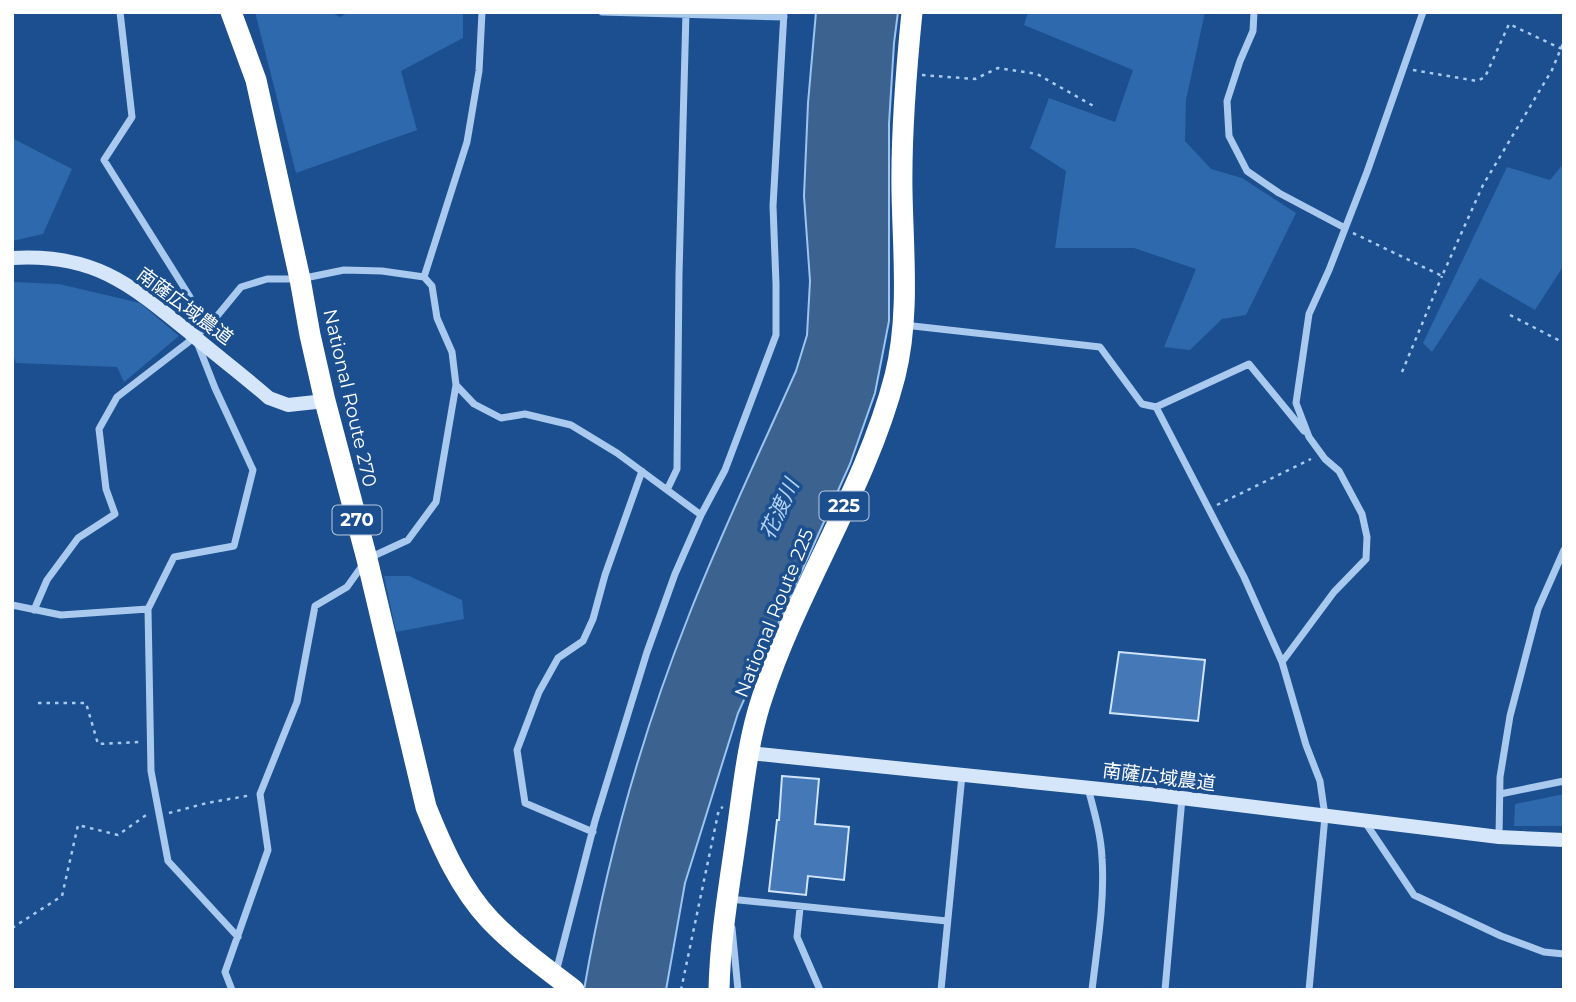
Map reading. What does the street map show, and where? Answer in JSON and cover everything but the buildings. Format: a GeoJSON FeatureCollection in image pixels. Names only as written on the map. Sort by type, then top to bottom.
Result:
{"type":"FeatureCollection","features":[{"type":"Feature","properties":{"kind":"highway","name":"National Route 270"},"geometry":{"type":"LineString","coordinates":[[231,12],[256,80],[325,401],[367,559],[426,807],[460,880],[489,919],[562,985]]}},
{"type":"Feature","properties":{"kind":"highway","name":"National Route 225"},"geometry":{"type":"LineString","coordinates":[[719,990],[728,899],[749,754],[759,709],[771,672],[882,416],[895,372],[903,325],[902,187],[905,75],[912,12]]}},
{"type":"Feature","properties":{"kind":"street"},"geometry":{"type":"LineString","coordinates":[[120,12],[132,117],[104,160],[190,297],[195,337],[253,470],[234,546],[174,557],[148,609],[151,771],[168,862],[238,937]]}},
{"type":"Feature","properties":{"kind":"street"},"geometry":{"type":"LineString","coordinates":[[424,276],[467,142],[479,71],[482,12]]}},
{"type":"Feature","properties":{"kind":"street"},"geometry":{"type":"LineString","coordinates":[[562,985],[593,832],[647,652],[675,574],[701,514],[725,470],[775,335],[773,206],[784,15],[602,12]]}},
{"type":"Feature","properties":{"kind":"street"},"geometry":{"type":"LineString","coordinates":[[1254,12],[1253,31],[1227,101],[1229,136],[1247,171],[1279,193],[1345,228]]}},
{"type":"Feature","properties":{"kind":"street"},"geometry":{"type":"LineString","coordinates":[[1309,437],[1296,403],[1309,314],[1390,110],[1423,12]]}},
{"type":"Feature","properties":{"kind":"street"},"geometry":{"type":"LineString","coordinates":[[667,490],[677,469],[686,13]]}},
{"type":"Feature","properties":{"kind":"street","name":"南薩広域農道"},"geometry":{"type":"LineString","coordinates":[[12,258],[52,257],[82,264],[109,275],[146,296],[270,398],[288,405],[325,401]]}},
{"type":"Feature","properties":{"kind":"street"},"geometry":{"type":"LineString","coordinates":[[34,610],[47,580],[78,538],[115,514],[106,489],[99,429],[117,397],[195,337],[213,321],[241,287],[267,279],[300,279],[344,270],[424,276],[432,286],[437,318],[452,352],[456,384],[436,502],[408,540],[367,559],[347,587],[315,606],[297,702],[260,794],[268,850],[225,972],[232,990]]}},
{"type":"Feature","properties":{"kind":"street"},"geometry":{"type":"LineString","coordinates":[[903,325],[1100,347],[1142,404],[1156,407],[1249,364],[1321,454],[1339,471],[1362,514],[1367,537],[1366,559],[1334,592],[1282,662]]}},
{"type":"Feature","properties":{"kind":"street"},"geometry":{"type":"LineString","coordinates":[[456,384],[474,404],[501,418],[525,414],[571,425],[608,447],[701,514]]}},
{"type":"Feature","properties":{"kind":"street"},"geometry":{"type":"LineString","coordinates":[[1156,407],[1244,577],[1282,662],[1306,745],[1320,781],[1325,816],[1309,990]]}},
{"type":"Feature","properties":{"kind":"street"},"geometry":{"type":"LineString","coordinates":[[593,832],[525,803],[517,750],[540,692],[558,658],[583,641],[593,619],[605,575],[642,471]]}},
{"type":"Feature","properties":{"kind":"street"},"geometry":{"type":"LineString","coordinates":[[1499,837],[1500,794],[1510,716],[1538,609],[1564,550]]}},
{"type":"Feature","properties":{"kind":"street"},"geometry":{"type":"LineString","coordinates":[[12,605],[61,615],[148,609]]}},
{"type":"Feature","properties":{"kind":"street","name":"南薩広域農道"},"geometry":{"type":"LineString","coordinates":[[749,754],[1182,798],[1499,837],[1564,840]]}},
{"type":"Feature","properties":{"kind":"street"},"geometry":{"type":"LineString","coordinates":[[941,990],[962,774]]}},
{"type":"Feature","properties":{"kind":"street"},"geometry":{"type":"LineString","coordinates":[[1500,794],[1564,781]]}},
{"type":"Feature","properties":{"kind":"street"},"geometry":{"type":"LineString","coordinates":[[1088,788],[1100,832],[1102,860],[1102,889],[1092,990]]}},
{"type":"Feature","properties":{"kind":"street"},"geometry":{"type":"LineString","coordinates":[[1165,990],[1182,798]]}},
{"type":"Feature","properties":{"kind":"street"},"geometry":{"type":"LineString","coordinates":[[1365,822],[1414,895],[1501,936],[1544,952],[1564,954]]}},
{"type":"Feature","properties":{"kind":"street"},"geometry":{"type":"LineString","coordinates":[[738,990],[728,899],[947,921]]}},
{"type":"Feature","properties":{"kind":"street"},"geometry":{"type":"LineString","coordinates":[[800,908],[797,937],[820,990]]}},
{"type":"Feature","properties":{"kind":"path"},"geometry":{"type":"LineString","coordinates":[[1403,68],[1477,81],[1485,78],[1508,24],[1562,49]]}},
{"type":"Feature","properties":{"kind":"path"},"geometry":{"type":"LineString","coordinates":[[1402,372],[1483,185],[1552,70],[1564,41]]}},
{"type":"Feature","properties":{"kind":"path"},"geometry":{"type":"LineString","coordinates":[[905,75],[975,79],[999,68],[1037,74],[1097,108]]}},
{"type":"Feature","properties":{"kind":"path"},"geometry":{"type":"LineString","coordinates":[[1345,228],[1442,276]]}},
{"type":"Feature","properties":{"kind":"path"},"geometry":{"type":"LineString","coordinates":[[1510,316],[1564,342]]}},
{"type":"Feature","properties":{"kind":"path"},"geometry":{"type":"LineString","coordinates":[[1208,510],[1321,454]]}},
{"type":"Feature","properties":{"kind":"path"},"geometry":{"type":"LineString","coordinates":[[38,703],[86,703],[98,744],[151,742]]}},
{"type":"Feature","properties":{"kind":"path"},"geometry":{"type":"LineString","coordinates":[[12,928],[62,896],[78,825],[118,835],[159,812],[260,794]]}},
{"type":"Feature","properties":{"kind":"path"},"geometry":{"type":"LineString","coordinates":[[681,990],[719,809],[743,794]]}},
{"type":"Feature","properties":{"kind":"shaded area"},"geometry":{"type":"Polygon","coordinates":[[[255,12],[330,12],[340,17],[349,12],[463,12],[463,38],[401,71],[417,130],[296,173],[255,12]]]}},
{"type":"Feature","properties":{"kind":"shaded area"},"geometry":{"type":"Polygon","coordinates":[[[1028,12],[1205,12],[1186,100],[1185,141],[1211,169],[1242,178],[1296,213],[1246,315],[1222,319],[1190,350],[1164,347],[1196,269],[1134,248],[1055,248],[1066,171],[1030,148],[1049,98],[1115,122],[1133,70],[1024,25],[1028,12]]]}},
{"type":"Feature","properties":{"kind":"shaded area"},"geometry":{"type":"Polygon","coordinates":[[[12,138],[72,169],[43,234],[12,241],[12,138]]]}},
{"type":"Feature","properties":{"kind":"shaded area"},"geometry":{"type":"Polygon","coordinates":[[[1564,163],[1564,265],[1535,310],[1480,278],[1432,352],[1423,343],[1507,167],[1550,180],[1564,163]]]}},
{"type":"Feature","properties":{"kind":"shaded area"},"geometry":{"type":"Polygon","coordinates":[[[12,282],[59,284],[140,303],[179,336],[124,382],[117,367],[16,363],[12,351],[12,282]]]}},
{"type":"Feature","properties":{"kind":"shaded area"},"geometry":{"type":"Polygon","coordinates":[[[384,576],[409,576],[462,600],[464,619],[396,632],[384,576]]]}},
{"type":"Feature","properties":{"kind":"shaded area"},"geometry":{"type":"Polygon","coordinates":[[[1564,794],[1564,826],[1514,826],[1515,804],[1564,794]]]}},
{"type":"Feature","properties":{"kind":"water","name":"花渡川"},"geometry":{"type":"Polygon","coordinates":[[[816,12],[898,12],[889,124],[889,321],[875,393],[850,464],[738,713],[685,883],[666,990],[584,990],[614,847],[655,707],[701,584],[796,371],[807,335],[810,281],[804,196],[816,12]]]}}]}
